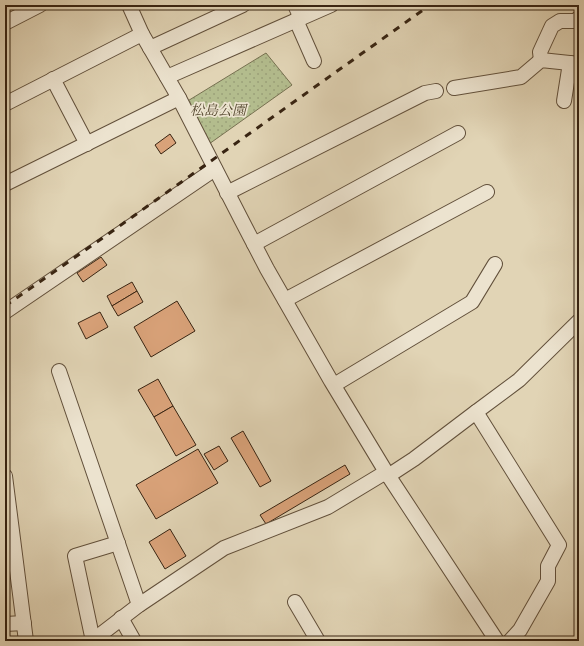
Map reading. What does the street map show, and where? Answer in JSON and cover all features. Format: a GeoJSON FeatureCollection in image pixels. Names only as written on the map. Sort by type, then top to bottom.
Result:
{"type":"FeatureCollection","features":[{"type":"Feature","properties":{"kind":"street"},"geometry":{"type":"LineString","coordinates":[[5,23],[40,5]]}},
{"type":"Feature","properties":{"kind":"street"},"geometry":{"type":"LineString","coordinates":[[129,5],[142,34],[167,77],[254,244],[334,385],[387,474],[497,641]]}},
{"type":"Feature","properties":{"kind":"street"},"geometry":{"type":"LineString","coordinates":[[150,48],[243,5]]}},
{"type":"Feature","properties":{"kind":"street"},"geometry":{"type":"LineString","coordinates":[[295,5],[298,19],[314,61]]}},
{"type":"Feature","properties":{"kind":"street"},"geometry":{"type":"LineString","coordinates":[[167,77],[331,5]]}},
{"type":"Feature","properties":{"kind":"street"},"geometry":{"type":"LineString","coordinates":[[541,60],[540,52],[552,26],[560,21],[575,21],[579,18]]}},
{"type":"Feature","properties":{"kind":"street"},"geometry":{"type":"LineString","coordinates":[[5,104],[142,34]]}},
{"type":"Feature","properties":{"kind":"street"},"geometry":{"type":"LineString","coordinates":[[454,88],[521,77],[541,60],[575,64],[564,101]]}},
{"type":"Feature","properties":{"kind":"street"},"geometry":{"type":"LineString","coordinates":[[53,79],[87,144]]}},
{"type":"Feature","properties":{"kind":"street"},"geometry":{"type":"LineString","coordinates":[[227,193],[425,93],[436,91]]}},
{"type":"Feature","properties":{"kind":"street"},"geometry":{"type":"LineString","coordinates":[[5,184],[178,98]]}},
{"type":"Feature","properties":{"kind":"street"},"geometry":{"type":"LineString","coordinates":[[254,244],[458,133]]}},
{"type":"Feature","properties":{"kind":"street"},"geometry":{"type":"LineString","coordinates":[[5,312],[215,168]]}},
{"type":"Feature","properties":{"kind":"street"},"geometry":{"type":"LineString","coordinates":[[285,300],[488,192]]}},
{"type":"Feature","properties":{"kind":"street"},"geometry":{"type":"LineString","coordinates":[[334,385],[472,302],[495,264]]}},
{"type":"Feature","properties":{"kind":"street"},"geometry":{"type":"LineString","coordinates":[[118,543],[75,556],[93,641],[139,605],[224,548],[328,507],[420,454],[519,380],[579,321]]}},
{"type":"Feature","properties":{"kind":"street"},"geometry":{"type":"LineString","coordinates":[[60,371],[139,605]]}},
{"type":"Feature","properties":{"kind":"street"},"geometry":{"type":"LineString","coordinates":[[476,412],[559,545],[548,566],[548,581],[520,630],[510,641]]}},
{"type":"Feature","properties":{"kind":"street"},"geometry":{"type":"LineString","coordinates":[[5,476],[11,570],[24,623],[26,641]]}},
{"type":"Feature","properties":{"kind":"street"},"geometry":{"type":"LineString","coordinates":[[295,602],[318,641]]}},
{"type":"Feature","properties":{"kind":"street"},"geometry":{"type":"LineString","coordinates":[[121,618],[134,641]]}},
{"type":"Feature","properties":{"kind":"street"},"geometry":{"type":"LineString","coordinates":[[5,624],[24,623]]}},
{"type":"Feature","properties":{"kind":"green space","name":"松島公園"},"geometry":{"type":"Polygon","coordinates":[[[266,53],[292,85],[209,144],[186,102],[266,53]]]}},
{"type":"Feature","properties":{"kind":"building"},"geometry":{"type":"Polygon","coordinates":[[[170,134],[176,143],[161,154],[155,145],[170,134]]]}},
{"type":"Feature","properties":{"kind":"building"},"geometry":{"type":"Polygon","coordinates":[[[101,257],[107,265],[83,282],[77,273],[101,257]]]}},
{"type":"Feature","properties":{"kind":"building"},"geometry":{"type":"Polygon","coordinates":[[[132,282],[137,291],[112,306],[107,296],[132,282]]]}},
{"type":"Feature","properties":{"kind":"building"},"geometry":{"type":"Polygon","coordinates":[[[137,291],[143,302],[118,316],[112,306],[137,291]]]}},
{"type":"Feature","properties":{"kind":"building"},"geometry":{"type":"Polygon","coordinates":[[[177,301],[195,331],[151,357],[134,327],[177,301]]]}},
{"type":"Feature","properties":{"kind":"building"},"geometry":{"type":"Polygon","coordinates":[[[100,312],[108,327],[86,339],[78,323],[100,312]]]}},
{"type":"Feature","properties":{"kind":"building"},"geometry":{"type":"Polygon","coordinates":[[[158,379],[173,406],[154,417],[138,390],[158,379]]]}},
{"type":"Feature","properties":{"kind":"building"},"geometry":{"type":"Polygon","coordinates":[[[173,406],[196,445],[176,456],[154,417],[173,406]]]}},
{"type":"Feature","properties":{"kind":"building"},"geometry":{"type":"Polygon","coordinates":[[[243,431],[271,481],[260,487],[231,438],[243,431]]]}},
{"type":"Feature","properties":{"kind":"building"},"geometry":{"type":"Polygon","coordinates":[[[219,446],[228,461],[214,470],[204,454],[219,446]]]}},
{"type":"Feature","properties":{"kind":"building"},"geometry":{"type":"Polygon","coordinates":[[[198,449],[218,483],[156,519],[136,485],[198,449]]]}},
{"type":"Feature","properties":{"kind":"building"},"geometry":{"type":"Polygon","coordinates":[[[345,465],[350,474],[266,524],[260,515],[345,465]]]}},
{"type":"Feature","properties":{"kind":"building"},"geometry":{"type":"Polygon","coordinates":[[[170,529],[186,556],[165,569],[149,542],[170,529]]]}},
{"type":"Feature","properties":{"kind":"railway"},"geometry":{"type":"LineString","coordinates":[[5,306],[430,5]]}}]}
